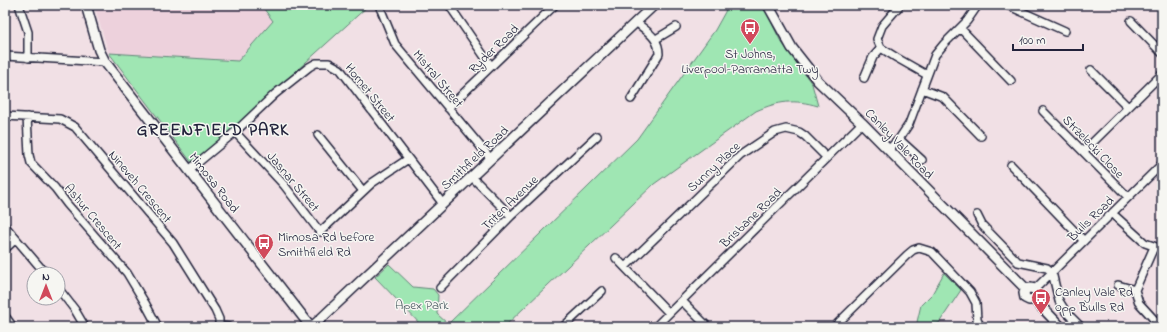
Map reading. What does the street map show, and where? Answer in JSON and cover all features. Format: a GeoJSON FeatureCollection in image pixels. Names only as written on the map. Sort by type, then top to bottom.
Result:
{"type":"FeatureCollection","features":[{"type":"Feature","properties":{"kind":"main road","name":"Mimosa Road"},"geometry":{"type":"LineString","coordinates":[[86,5],[99,50],[105,62],[312,327]]}},
{"type":"Feature","properties":{"kind":"main road","name":"Smithfield Road"},"geometry":{"type":"LineString","coordinates":[[312,327],[654,5]]}},
{"type":"Feature","properties":{"kind":"main road","name":"Canley Vale Road"},"geometry":{"type":"LineString","coordinates":[[768,5],[786,37],[818,81],[1032,293],[1061,327]]}},
{"type":"Feature","properties":{"kind":"street"},"geometry":{"type":"LineString","coordinates":[[19,5],[28,32],[28,58]]}},
{"type":"Feature","properties":{"kind":"street","name":"Mistral Street"},"geometry":{"type":"LineString","coordinates":[[379,5],[396,44],[491,159]]}},
{"type":"Feature","properties":{"kind":"street"},"geometry":{"type":"LineString","coordinates":[[449,5],[491,66]]}},
{"type":"Feature","properties":{"kind":"street","name":"Ryder Road"},"geometry":{"type":"LineString","coordinates":[[448,108],[555,5]]}},
{"type":"Feature","properties":{"kind":"street"},"geometry":{"type":"LineString","coordinates":[[900,5],[882,26],[878,39],[881,48],[927,75]]}},
{"type":"Feature","properties":{"kind":"street"},"geometry":{"type":"LineString","coordinates":[[889,150],[899,139],[913,117],[935,55],[960,28],[978,5]]}},
{"type":"Feature","properties":{"kind":"street"},"geometry":{"type":"LineString","coordinates":[[1007,5],[1065,32]]}},
{"type":"Feature","properties":{"kind":"street"},"geometry":{"type":"LineString","coordinates":[[1131,21],[1162,53]]}},
{"type":"Feature","properties":{"kind":"street"},"geometry":{"type":"LineString","coordinates":[[631,99],[659,54],[659,46],[656,39],[636,22]]}},
{"type":"Feature","properties":{"kind":"street"},"geometry":{"type":"LineString","coordinates":[[656,39],[676,28]]}},
{"type":"Feature","properties":{"kind":"street"},"geometry":{"type":"LineString","coordinates":[[960,28],[1011,81]]}},
{"type":"Feature","properties":{"kind":"street"},"geometry":{"type":"LineString","coordinates":[[864,78],[873,57],[881,48]]}},
{"type":"Feature","properties":{"kind":"street"},"geometry":{"type":"LineString","coordinates":[[5,56],[105,62]]}},
{"type":"Feature","properties":{"kind":"street","name":"Hornet Street"},"geometry":{"type":"LineString","coordinates":[[189,170],[235,132],[275,94],[310,67],[316,63],[329,63],[340,69],[443,204]]}},
{"type":"Feature","properties":{"kind":"street"},"geometry":{"type":"LineString","coordinates":[[1091,70],[1128,108]]}},
{"type":"Feature","properties":{"kind":"street"},"geometry":{"type":"LineString","coordinates":[[1084,151],[1162,74]]}},
{"type":"Feature","properties":{"kind":"street"},"geometry":{"type":"LineString","coordinates":[[922,90],[943,97],[981,136]]}},
{"type":"Feature","properties":{"kind":"street","name":"Strzelecki Close"},"geometry":{"type":"LineString","coordinates":[[1043,111],[1084,151],[1128,198]]}},
{"type":"Feature","properties":{"kind":"street","name":"Nineveh Crescent"},"geometry":{"type":"LineString","coordinates":[[5,116],[60,119],[74,127],[173,243],[215,310],[218,317],[219,326],[228,327]]}},
{"type":"Feature","properties":{"kind":"street","name":"Ashur Crescent"},"geometry":{"type":"LineString","coordinates":[[27,117],[29,155],[31,163],[55,188],[127,273],[158,327]]}},
{"type":"Feature","properties":{"kind":"street","name":"Brisbane Road"},"geometry":{"type":"LineString","coordinates":[[655,327],[862,123]]}},
{"type":"Feature","properties":{"kind":"street","name":"Sunny Place"},"geometry":{"type":"LineString","coordinates":[[625,267],[740,155],[775,132],[786,129],[799,132],[827,158]]}},
{"type":"Feature","properties":{"kind":"street","name":"Jasnar Street"},"geometry":{"type":"LineString","coordinates":[[235,132],[284,185],[320,232],[372,183],[408,159]]}},
{"type":"Feature","properties":{"kind":"street"},"geometry":{"type":"LineString","coordinates":[[318,134],[363,191]]}},
{"type":"Feature","properties":{"kind":"street","name":"Triten Avenue"},"geometry":{"type":"LineString","coordinates":[[440,288],[511,216],[597,136]]}},
{"type":"Feature","properties":{"kind":"street"},"geometry":{"type":"LineString","coordinates":[[899,139],[922,160]]}},
{"type":"Feature","properties":{"kind":"street","name":"Bulls Road"},"geometry":{"type":"LineString","coordinates":[[1032,293],[1162,164]]}},
{"type":"Feature","properties":{"kind":"street"},"geometry":{"type":"LineString","coordinates":[[1011,165],[1084,241]]}},
{"type":"Feature","properties":{"kind":"street"},"geometry":{"type":"LineString","coordinates":[[472,177],[511,216]]}},
{"type":"Feature","properties":{"kind":"street"},"geometry":{"type":"LineString","coordinates":[[1112,213],[1145,243],[1162,249]]}},
{"type":"Feature","properties":{"kind":"street"},"geometry":{"type":"LineString","coordinates":[[978,215],[982,225],[1018,262],[1047,268],[1052,272],[1059,301],[1066,312],[1081,327]]}},
{"type":"Feature","properties":{"kind":"street"},"geometry":{"type":"LineString","coordinates":[[5,226],[39,266]]}},
{"type":"Feature","properties":{"kind":"street"},"geometry":{"type":"LineString","coordinates":[[5,249],[16,239]]}},
{"type":"Feature","properties":{"kind":"street"},"geometry":{"type":"LineString","coordinates":[[1154,247],[1135,290],[1139,303],[1161,327]]}},
{"type":"Feature","properties":{"kind":"street"},"geometry":{"type":"LineString","coordinates":[[834,327],[907,254],[920,248],[932,252],[970,292],[976,303],[977,320],[981,327]]}},
{"type":"Feature","properties":{"kind":"street"},"geometry":{"type":"LineString","coordinates":[[616,258],[669,313]]}},
{"type":"Feature","properties":{"kind":"street"},"geometry":{"type":"LineString","coordinates":[[1118,285],[1135,290]]}},
{"type":"Feature","properties":{"kind":"street"},"geometry":{"type":"LineString","coordinates":[[563,327],[602,291]]}},
{"type":"Feature","properties":{"kind":"street"},"geometry":{"type":"LineString","coordinates":[[66,298],[85,327]]}},
{"type":"Feature","properties":{"kind":"street"},"geometry":{"type":"LineString","coordinates":[[682,301],[708,327]]}},
{"type":"Feature","properties":{"kind":"street"},"geometry":{"type":"LineString","coordinates":[[5,316],[13,327]]}},
{"type":"Feature","properties":{"kind":"shaded area"},"geometry":{"type":"Polygon","coordinates":[[[94,5],[261,5],[273,21],[238,61],[109,53],[94,5]]]}},
{"type":"Feature","properties":{"kind":"green space"},"geometry":{"type":"Polygon","coordinates":[[[261,5],[368,6],[200,158],[192,163],[109,53],[238,61],[273,21],[261,5]]]}},
{"type":"Feature","properties":{"kind":"green space","name":"Apex Park"},"geometry":{"type":"Polygon","coordinates":[[[727,5],[763,5],[780,40],[812,84],[818,106],[801,102],[787,102],[772,105],[756,111],[654,184],[504,327],[423,327],[375,277],[389,264],[413,287],[433,289],[438,295],[437,314],[448,324],[637,139],[715,30],[725,12],[727,5]]]}},
{"type":"Feature","properties":{"kind":"green space"},"geometry":{"type":"Polygon","coordinates":[[[944,273],[961,290],[939,323],[929,327],[921,327],[917,322],[921,305],[932,294],[944,273]]]}},
{"type":"Feature","properties":{"kind":"place","name":"St Johns, Liverpool-Parramatta Twy"},"geometry":{"type":"Point","coordinates":[750,45]}},
{"type":"Feature","properties":{"kind":"place","name":"Mimosa Rd before Smithfield Rd"},"geometry":{"type":"Point","coordinates":[264,260]}},
{"type":"Feature","properties":{"kind":"place","name":"Canley Vale Rd opp Bulls Rd"},"geometry":{"type":"Point","coordinates":[1041,315]}},
{"type":"Feature","properties":{"kind":"district","name":"GREENFIELD PARK"},"geometry":{"type":"Point","coordinates":[213,129]}}]}
